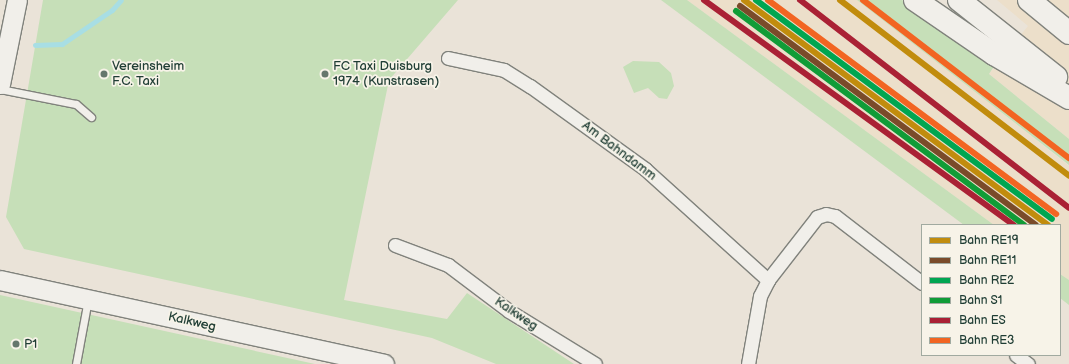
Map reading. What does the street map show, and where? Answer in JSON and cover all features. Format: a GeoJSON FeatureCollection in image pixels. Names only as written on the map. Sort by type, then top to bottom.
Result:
{"type":"FeatureCollection","features":[{"type":"Feature","properties":{"kind":"highway"},"geometry":{"type":"LineString","coordinates":[[915,0],[1000,45],[1069,88]]}},
{"type":"Feature","properties":{"kind":"highway"},"geometry":{"type":"LineString","coordinates":[[959,0],[1000,45],[1069,98]]}},
{"type":"Feature","properties":{"kind":"highway"},"geometry":{"type":"LineString","coordinates":[[1029,0],[1069,33]]}},
{"type":"Feature","properties":{"kind":"street"},"geometry":{"type":"LineString","coordinates":[[0,84],[17,0]]}},
{"type":"Feature","properties":{"kind":"street","name":"Am Bahndamm"},"geometry":{"type":"LineString","coordinates":[[448,58],[504,70],[530,86],[646,169],[768,280]]}},
{"type":"Feature","properties":{"kind":"street"},"geometry":{"type":"LineString","coordinates":[[748,364],[760,296],[768,280],[817,217],[826,214],[835,216],[921,282]]}},
{"type":"Feature","properties":{"kind":"street","name":"Kalkweg"},"geometry":{"type":"LineString","coordinates":[[395,245],[448,265],[509,311],[594,364]]}},
{"type":"Feature","properties":{"kind":"street","name":"Kalkweg"},"geometry":{"type":"LineString","coordinates":[[0,280],[89,298],[384,364]]}},
{"type":"Feature","properties":{"kind":"street"},"geometry":{"type":"LineString","coordinates":[[1017,356],[1028,364]]}},
{"type":"Feature","properties":{"kind":"lane"},"geometry":{"type":"LineString","coordinates":[[0,89],[76,104],[91,116]]}},
{"type":"Feature","properties":{"kind":"lane"},"geometry":{"type":"LineString","coordinates":[[76,364],[89,298]]}},
{"type":"Feature","properties":{"kind":"shaded area"},"geometry":{"type":"Polygon","coordinates":[[[687,0],[859,0],[1069,166],[1069,280],[1061,275],[1061,224],[993,224],[687,0]]]}},
{"type":"Feature","properties":{"kind":"shaded area"},"geometry":{"type":"Polygon","coordinates":[[[997,0],[1069,0],[1069,139],[989,74],[1028,26],[997,0]]]}},
{"type":"Feature","properties":{"kind":"green space"},"geometry":{"type":"Polygon","coordinates":[[[43,0],[458,0],[389,80],[344,300],[447,319],[467,293],[574,364],[496,364],[432,338],[24,249],[6,217],[43,0]]]}},
{"type":"Feature","properties":{"kind":"green space"},"geometry":{"type":"Polygon","coordinates":[[[661,0],[687,0],[993,224],[963,224],[661,0]]]}},
{"type":"Feature","properties":{"kind":"green space"},"geometry":{"type":"Polygon","coordinates":[[[857,0],[902,0],[995,65],[989,74],[1069,139],[1069,165],[857,0]]]}},
{"type":"Feature","properties":{"kind":"green space"},"geometry":{"type":"Polygon","coordinates":[[[633,61],[659,62],[671,73],[674,86],[667,99],[659,98],[648,88],[634,93],[623,67],[633,61]]]}},
{"type":"Feature","properties":{"kind":"green space"},"geometry":{"type":"Polygon","coordinates":[[[1061,275],[1069,280],[1069,305],[1061,299],[1061,275]]]}},
{"type":"Feature","properties":{"kind":"green space"},"geometry":{"type":"Polygon","coordinates":[[[0,295],[315,364],[0,364],[0,295]]]}},
{"type":"Feature","properties":{"kind":"waterway"},"geometry":{"type":"LineString","coordinates":[[35,45],[62,44],[112,10],[121,0]]}},
{"type":"Feature","properties":{"kind":"rail line","name":"ES"},"geometry":{"type":"LineString","coordinates":[[704,0],[1013,224]]}},
{"type":"Feature","properties":{"kind":"rail line","name":"RE19"},"geometry":{"type":"LineString","coordinates":[[744,0],[1047,224]]}},
{"type":"Feature","properties":{"kind":"rail line","name":"RE2"},"geometry":{"type":"LineString","coordinates":[[756,0],[1052,219]]}},
{"type":"Feature","properties":{"kind":"rail line","name":"RE3"},"geometry":{"type":"LineString","coordinates":[[768,0],[1056,214]]}},
{"type":"Feature","properties":{"kind":"rail line","name":"ES"},"geometry":{"type":"LineString","coordinates":[[800,0],[1069,208]]}},
{"type":"Feature","properties":{"kind":"rail line","name":"RE19"},"geometry":{"type":"LineString","coordinates":[[840,0],[1069,176]]}},
{"type":"Feature","properties":{"kind":"rail line","name":"RE3"},"geometry":{"type":"LineString","coordinates":[[863,0],[1069,158]]}},
{"type":"Feature","properties":{"kind":"rail line","name":"RE11"},"geometry":{"type":"LineString","coordinates":[[740,6],[1035,224]]}},
{"type":"Feature","properties":{"kind":"rail line","name":"S1"},"geometry":{"type":"LineString","coordinates":[[736,11],[1023,224]]}},
{"type":"Feature","properties":{"kind":"place","name":"Vereinsheim F.C. Taxi"},"geometry":{"type":"Point","coordinates":[104,74]}},
{"type":"Feature","properties":{"kind":"place","name":"FC Taxi Duisburg 1974 (Kunstrasen)"},"geometry":{"type":"Point","coordinates":[325,74]}},
{"type":"Feature","properties":{"kind":"place","name":"P1"},"geometry":{"type":"Point","coordinates":[16,344]}}]}
